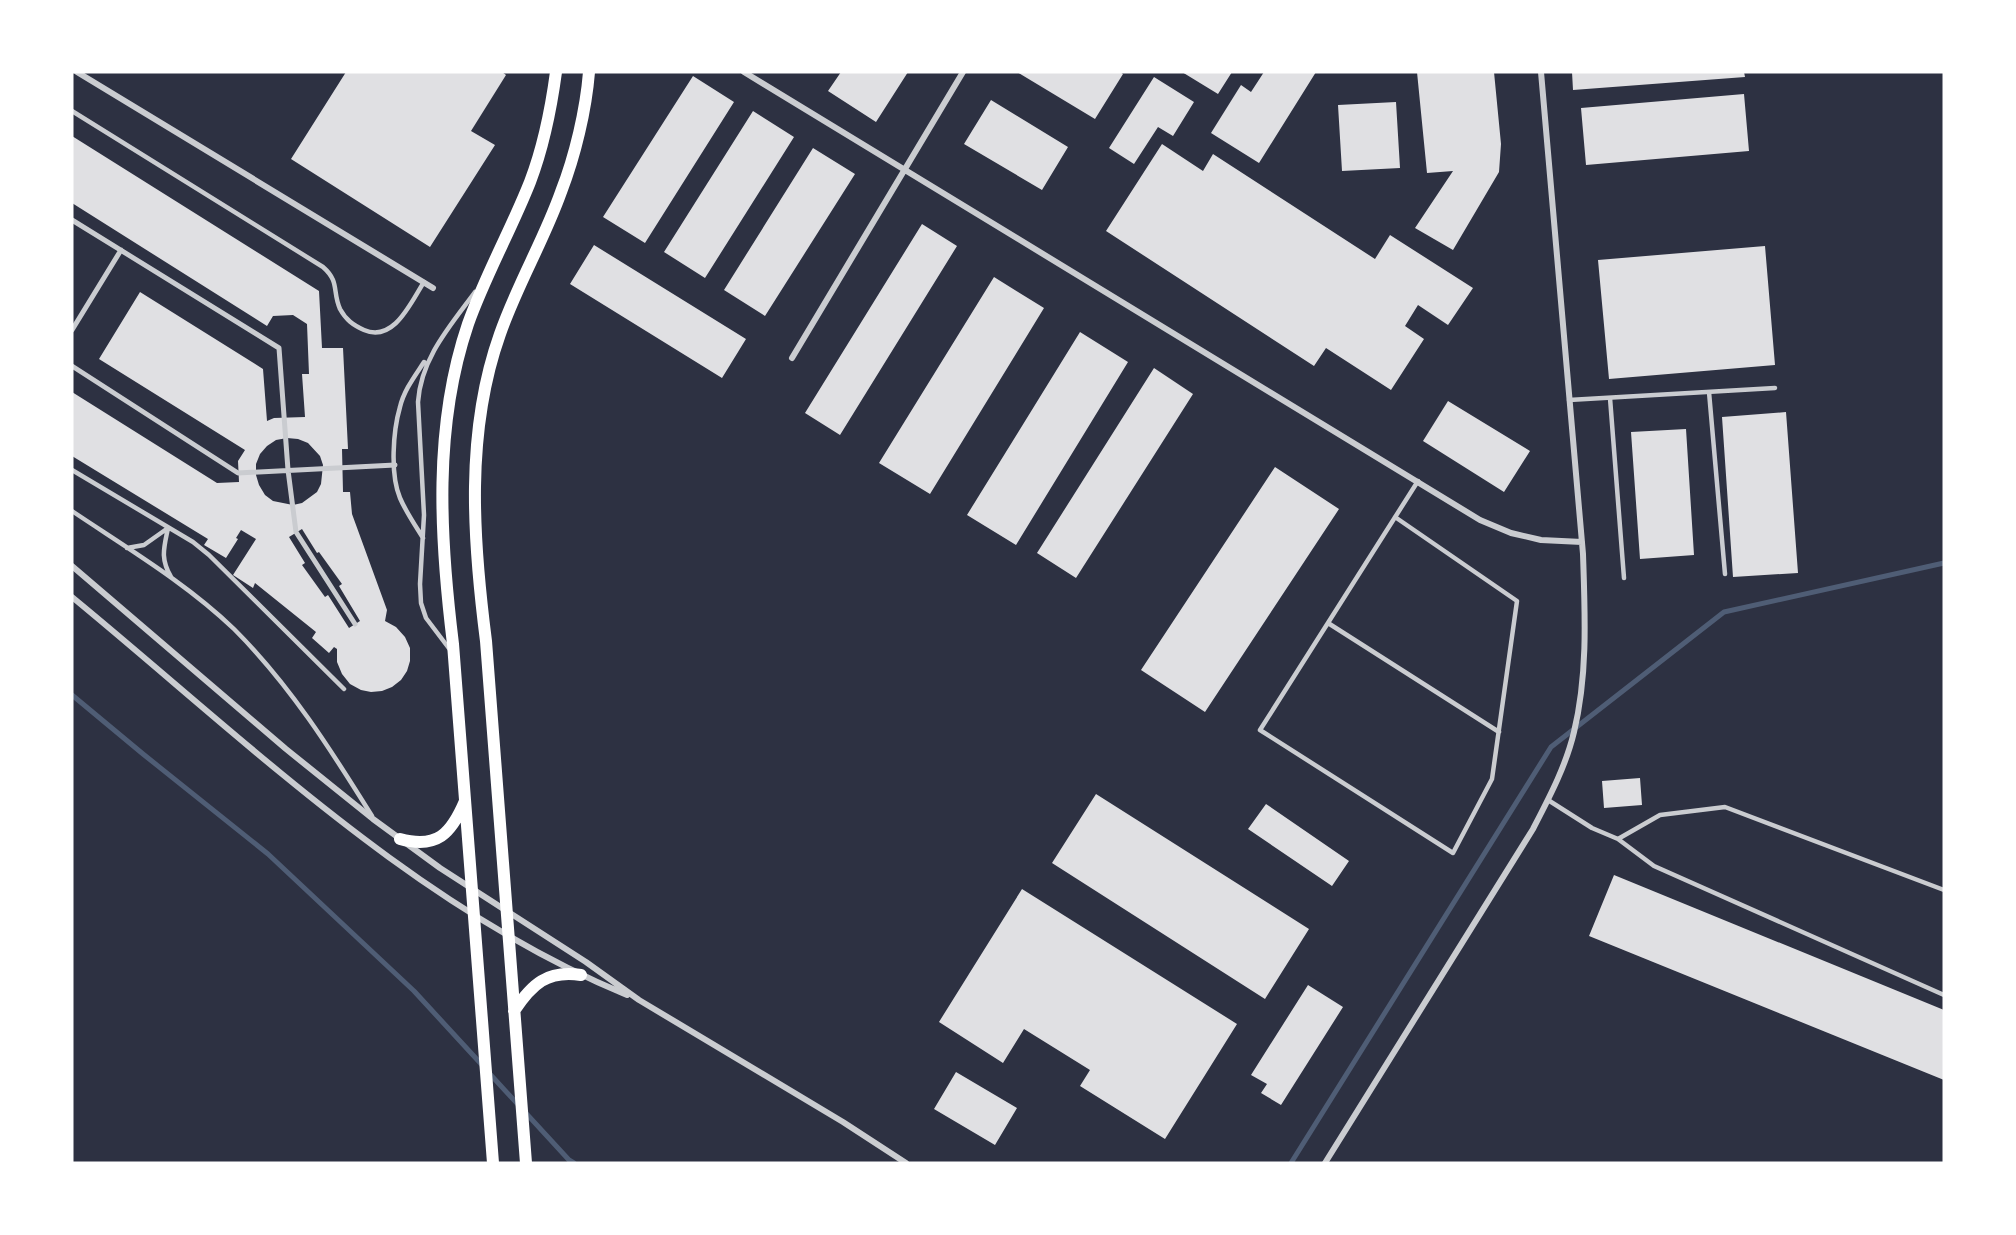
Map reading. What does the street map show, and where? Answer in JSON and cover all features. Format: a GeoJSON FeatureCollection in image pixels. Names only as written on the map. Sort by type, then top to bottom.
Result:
{"type":"FeatureCollection","features":[{"type":"Feature","properties":{"kind":"main road"},"geometry":{"type":"LineString","coordinates":[[493,1163],[454,654],[444,560],[442,523],[444,441],[460,350],[476,304],[530,180],[541,146],[556,72]]}},
{"type":"Feature","properties":{"kind":"main road"},"geometry":{"type":"LineString","coordinates":[[526,1163],[486,641],[477,558],[475,522],[477,444],[492,358],[510,307],[561,192],[573,155],[589,72]]}},
{"type":"Feature","properties":{"kind":"main road"},"geometry":{"type":"LineString","coordinates":[[400,839],[415,843],[437,840],[456,820],[465,800]]}},
{"type":"Feature","properties":{"kind":"main road"},"geometry":{"type":"LineString","coordinates":[[514,1011],[524,996],[545,978],[559,974],[581,975]]}},
{"type":"Feature","properties":{"kind":"street"},"geometry":{"type":"LineString","coordinates":[[77,72],[434,288]]}},
{"type":"Feature","properties":{"kind":"street"},"geometry":{"type":"LineString","coordinates":[[744,72],[1480,520],[1510,532],[1541,540],[1582,542]]}},
{"type":"Feature","properties":{"kind":"street"},"geometry":{"type":"LineString","coordinates":[[792,358],[963,72]]}},
{"type":"Feature","properties":{"kind":"street"},"geometry":{"type":"LineString","coordinates":[[1324,1163],[1533,829],[1555,787],[1574,733],[1583,677],[1585,620],[1582,542],[1541,72]]}},
{"type":"Feature","properties":{"kind":"street"},"geometry":{"type":"LineString","coordinates":[[72,220],[279,348],[288,470],[296,532],[355,624]]}},
{"type":"Feature","properties":{"kind":"street"},"geometry":{"type":"LineString","coordinates":[[72,330],[121,250]]}},
{"type":"Feature","properties":{"kind":"street"},"geometry":{"type":"LineString","coordinates":[[72,366],[238,473],[395,465]]}},
{"type":"Feature","properties":{"kind":"street"},"geometry":{"type":"LineString","coordinates":[[72,566],[286,749],[400,839],[472,890],[586,962],[639,999],[843,1122],[906,1163]]}},
{"type":"Feature","properties":{"kind":"street"},"geometry":{"type":"LineString","coordinates":[[72,597],[318,803],[374,846],[508,935],[581,975],[639,999]]}},
{"type":"Feature","properties":{"kind":"lane"},"geometry":{"type":"LineString","coordinates":[[72,111],[323,267],[332,275],[336,284],[339,306],[345,318],[353,325],[369,332],[387,331],[396,323],[424,282]]}},
{"type":"Feature","properties":{"kind":"lane"},"geometry":{"type":"LineString","coordinates":[[423,538],[399,496],[394,441],[400,406],[406,391],[432,350],[489,273]]}},
{"type":"Feature","properties":{"kind":"lane"},"geometry":{"type":"LineString","coordinates":[[432,350],[419,385],[418,402],[424,483],[421,603],[426,618],[454,654]]}},
{"type":"Feature","properties":{"kind":"lane"},"geometry":{"type":"LineString","coordinates":[[1569,400],[1774,388]]}},
{"type":"Feature","properties":{"kind":"lane"},"geometry":{"type":"LineString","coordinates":[[1709,392],[1725,574]]}},
{"type":"Feature","properties":{"kind":"lane"},"geometry":{"type":"LineString","coordinates":[[1610,398],[1624,578]]}},
{"type":"Feature","properties":{"kind":"lane"},"geometry":{"type":"LineString","coordinates":[[72,470],[193,542],[209,555],[344,689]]}},
{"type":"Feature","properties":{"kind":"lane"},"geometry":{"type":"LineString","coordinates":[[1395,517],[1517,601],[1492,779],[1453,853],[1260,730],[1395,517],[1418,481]]}},
{"type":"Feature","properties":{"kind":"lane"},"geometry":{"type":"LineString","coordinates":[[72,511],[172,579],[233,629],[288,691],[334,754],[373,819]]}},
{"type":"Feature","properties":{"kind":"lane"},"geometry":{"type":"LineString","coordinates":[[127,548],[144,546],[168,528]]}},
{"type":"Feature","properties":{"kind":"lane"},"geometry":{"type":"LineString","coordinates":[[168,528],[163,552],[164,564],[172,579]]}},
{"type":"Feature","properties":{"kind":"lane"},"geometry":{"type":"LineString","coordinates":[[1328,623],[1499,732]]}},
{"type":"Feature","properties":{"kind":"lane"},"geometry":{"type":"LineString","coordinates":[[1548,800],[1592,828],[1618,839],[1654,866],[1944,995]]}},
{"type":"Feature","properties":{"kind":"lane"},"geometry":{"type":"LineString","coordinates":[[1618,839],[1660,815],[1725,807],[1944,890]]}},
{"type":"Feature","properties":{"kind":"building"},"geometry":{"type":"Polygon","coordinates":[[[346,72],[502,72],[506,75],[471,131],[495,145],[430,247],[291,159],[346,72]]]}},
{"type":"Feature","properties":{"kind":"building"},"geometry":{"type":"Polygon","coordinates":[[[841,72],[908,72],[876,122],[828,91],[841,72]]]}},
{"type":"Feature","properties":{"kind":"building"},"geometry":{"type":"Polygon","coordinates":[[[1017,72],[1120,72],[1123,74],[1095,119],[1017,72]]]}},
{"type":"Feature","properties":{"kind":"building"},"geometry":{"type":"Polygon","coordinates":[[[1182,72],[1232,72],[1218,94],[1182,72]]]}},
{"type":"Feature","properties":{"kind":"building"},"geometry":{"type":"Polygon","coordinates":[[[1264,72],[1316,72],[1259,163],[1211,133],[1241,85],[1251,92],[1264,72]]]}},
{"type":"Feature","properties":{"kind":"building"},"geometry":{"type":"Polygon","coordinates":[[[1417,72],[1494,72],[1501,144],[1499,172],[1453,250],[1415,228],[1453,171],[1427,173],[1417,72]]]}},
{"type":"Feature","properties":{"kind":"building"},"geometry":{"type":"Polygon","coordinates":[[[1572,72],[1744,72],[1745,77],[1573,90],[1572,72]]]}},
{"type":"Feature","properties":{"kind":"building"},"geometry":{"type":"Polygon","coordinates":[[[693,76],[734,102],[645,243],[603,217],[693,76]]]}},
{"type":"Feature","properties":{"kind":"building"},"geometry":{"type":"Polygon","coordinates":[[[1154,77],[1194,102],[1173,136],[1158,127],[1134,164],[1109,148],[1154,77]]]}},
{"type":"Feature","properties":{"kind":"building"},"geometry":{"type":"Polygon","coordinates":[[[1744,94],[1749,151],[1586,165],[1581,108],[1744,94]]]}},
{"type":"Feature","properties":{"kind":"building"},"geometry":{"type":"Polygon","coordinates":[[[991,100],[1068,147],[1042,190],[964,144],[991,100]]]}},
{"type":"Feature","properties":{"kind":"building"},"geometry":{"type":"Polygon","coordinates":[[[1396,102],[1400,168],[1342,171],[1338,105],[1396,102]]]}},
{"type":"Feature","properties":{"kind":"building"},"geometry":{"type":"Polygon","coordinates":[[[753,111],[794,137],[705,278],[664,252],[753,111]]]}},
{"type":"Feature","properties":{"kind":"building"},"geometry":{"type":"Polygon","coordinates":[[[72,136],[319,291],[322,348],[343,348],[348,449],[342,449],[343,492],[350,492],[352,514],[387,610],[385,621],[396,627],[405,637],[410,648],[407,671],[392,687],[371,692],[350,684],[342,674],[337,662],[337,649],[334,647],[329,653],[312,638],[316,632],[255,583],[253,588],[233,575],[256,539],[241,530],[226,558],[204,545],[208,539],[72,456],[72,392],[217,483],[239,482],[238,461],[245,450],[99,359],[140,292],[263,369],[267,421],[274,418],[305,417],[302,374],[309,374],[307,324],[293,315],[273,316],[267,326],[72,203],[72,136]],[[287,438],[276,440],[260,454],[256,464],[256,475],[265,495],[273,501],[293,505],[302,503],[317,492],[321,484],[323,465],[320,456],[308,443],[287,438]],[[302,529],[289,537],[305,563],[302,565],[325,597],[328,595],[349,628],[360,621],[339,586],[342,584],[319,552],[317,553],[302,529]]]}},
{"type":"Feature","properties":{"kind":"building"},"geometry":{"type":"Polygon","coordinates":[[[1162,144],[1203,171],[1213,154],[1375,259],[1390,235],[1473,288],[1448,325],[1418,305],[1405,326],[1424,339],[1391,390],[1326,348],[1314,366],[1106,231],[1162,144]]]}},
{"type":"Feature","properties":{"kind":"building"},"geometry":{"type":"Polygon","coordinates":[[[813,148],[855,174],[765,316],[724,290],[813,148]]]}},
{"type":"Feature","properties":{"kind":"building"},"geometry":{"type":"Polygon","coordinates":[[[922,224],[957,246],[840,435],[805,413],[922,224]]]}},
{"type":"Feature","properties":{"kind":"building"},"geometry":{"type":"Polygon","coordinates":[[[594,245],[746,339],[722,378],[570,284],[594,245]]]}},
{"type":"Feature","properties":{"kind":"building"},"geometry":{"type":"Polygon","coordinates":[[[1765,246],[1775,365],[1609,379],[1598,260],[1765,246]]]}},
{"type":"Feature","properties":{"kind":"building"},"geometry":{"type":"Polygon","coordinates":[[[994,277],[1044,308],[930,494],[879,463],[994,277]]]}},
{"type":"Feature","properties":{"kind":"building"},"geometry":{"type":"Polygon","coordinates":[[[1080,332],[1128,362],[1016,545],[967,515],[1080,332]]]}},
{"type":"Feature","properties":{"kind":"building"},"geometry":{"type":"Polygon","coordinates":[[[1154,368],[1193,394],[1076,578],[1037,553],[1154,368]]]}},
{"type":"Feature","properties":{"kind":"building"},"geometry":{"type":"Polygon","coordinates":[[[1448,401],[1530,451],[1504,492],[1423,441],[1448,401]]]}},
{"type":"Feature","properties":{"kind":"building"},"geometry":{"type":"Polygon","coordinates":[[[1786,412],[1798,573],[1733,577],[1722,417],[1786,412]]]}},
{"type":"Feature","properties":{"kind":"building"},"geometry":{"type":"Polygon","coordinates":[[[1686,429],[1694,555],[1640,559],[1631,432],[1686,429]]]}},
{"type":"Feature","properties":{"kind":"building"},"geometry":{"type":"Polygon","coordinates":[[[1275,467],[1339,509],[1205,712],[1141,670],[1275,467]]]}},
{"type":"Feature","properties":{"kind":"building"},"geometry":{"type":"Polygon","coordinates":[[[1640,778],[1642,805],[1604,808],[1602,781],[1640,778]]]}},
{"type":"Feature","properties":{"kind":"building"},"geometry":{"type":"Polygon","coordinates":[[[1096,794],[1309,929],[1265,999],[1052,863],[1096,794]]]}},
{"type":"Feature","properties":{"kind":"building"},"geometry":{"type":"Polygon","coordinates":[[[1266,804],[1349,861],[1332,886],[1248,829],[1266,804]]]}},
{"type":"Feature","properties":{"kind":"building"},"geometry":{"type":"Polygon","coordinates":[[[1614,875],[1944,1010],[1944,1080],[1589,936],[1614,875]]]}},
{"type":"Feature","properties":{"kind":"building"},"geometry":{"type":"Polygon","coordinates":[[[1022,889],[1237,1024],[1165,1139],[1080,1086],[1090,1070],[1024,1029],[1003,1063],[939,1022],[1022,889]]]}},
{"type":"Feature","properties":{"kind":"building"},"geometry":{"type":"Polygon","coordinates":[[[1308,985],[1343,1007],[1281,1105],[1261,1093],[1267,1084],[1251,1075],[1308,985]]]}},
{"type":"Feature","properties":{"kind":"building"},"geometry":{"type":"Polygon","coordinates":[[[956,1072],[1017,1108],[995,1145],[934,1109],[956,1072]]]}},
{"type":"Feature","properties":{"kind":"waterway"},"geometry":{"type":"LineString","coordinates":[[1291,1163],[1551,747],[1724,612],[1944,563]]}},
{"type":"Feature","properties":{"kind":"waterway"},"geometry":{"type":"LineString","coordinates":[[72,695],[268,854],[414,991],[483,1066]]}},
{"type":"Feature","properties":{"kind":"waterway"},"geometry":{"type":"LineString","coordinates":[[489,1073],[574,1163]]}}]}
